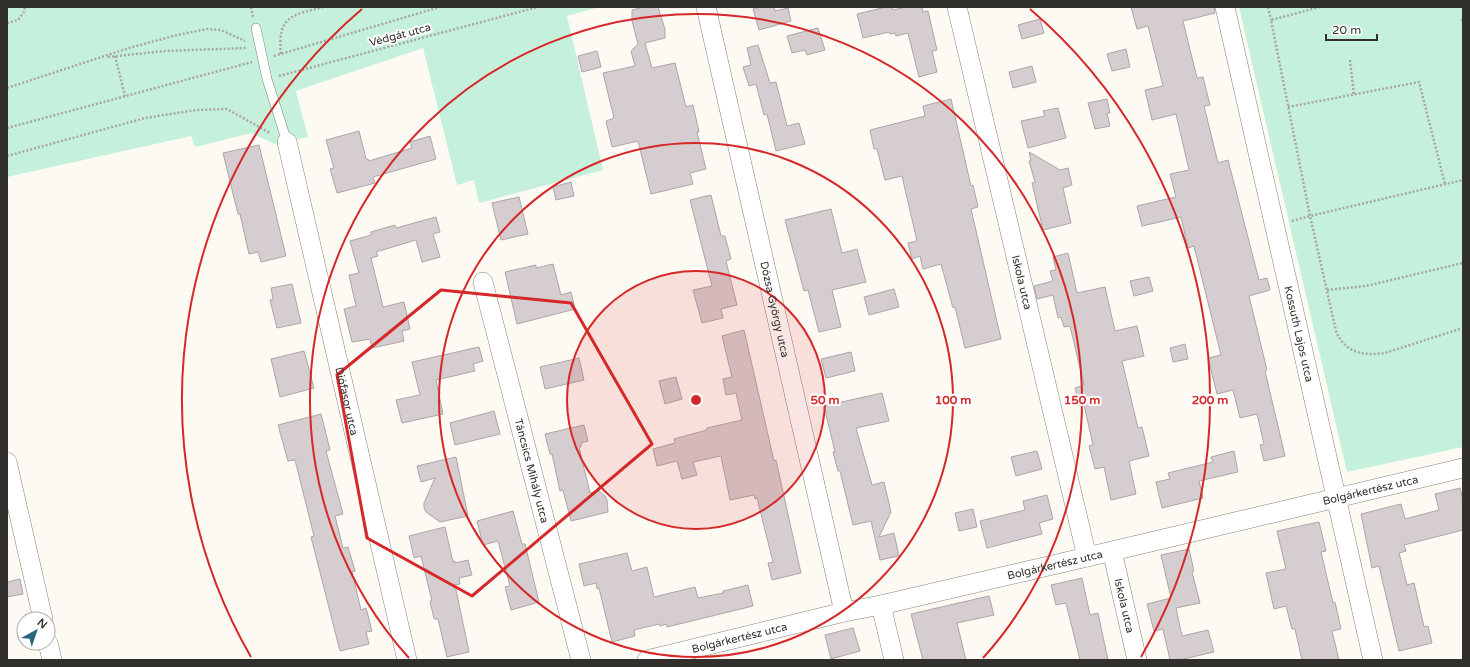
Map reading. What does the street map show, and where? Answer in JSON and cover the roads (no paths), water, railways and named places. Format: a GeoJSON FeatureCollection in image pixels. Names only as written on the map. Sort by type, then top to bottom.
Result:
{"type":"FeatureCollection","features":[{"type":"Feature","properties":{"kind":"street","name":"Dózsa György utca"},"geometry":{"type":"LineString","coordinates":[[706,7],[844,612]]}},
{"type":"Feature","properties":{"kind":"street","name":"Iskola utca"},"geometry":{"type":"LineString","coordinates":[[957,7],[1087,557]]}},
{"type":"Feature","properties":{"kind":"street","name":"Kossuth Lajos utca"},"geometry":{"type":"LineString","coordinates":[[1225,7],[1373,660]]}},
{"type":"Feature","properties":{"kind":"street","name":"Diófasor utca"},"geometry":{"type":"LineString","coordinates":[[287,142],[407,660]]}},
{"type":"Feature","properties":{"kind":"street","name":"Táncsics Mihály utca"},"geometry":{"type":"LineString","coordinates":[[483,282],[581,660]]}},
{"type":"Feature","properties":{"kind":"street"},"geometry":{"type":"LineString","coordinates":[[7,462],[41,611]]}},
{"type":"Feature","properties":{"kind":"street","name":"Bolgárkertész utca"},"geometry":{"type":"LineString","coordinates":[[647,660],[844,612],[881,605],[1463,468]]}},
{"type":"Feature","properties":{"kind":"street","name":"Iskola utca"},"geometry":{"type":"LineString","coordinates":[[1112,551],[1137,660]]}},
{"type":"Feature","properties":{"kind":"street"},"geometry":{"type":"LineString","coordinates":[[881,605],[894,660]]}},
{"type":"Feature","properties":{"kind":"lane"},"geometry":{"type":"LineString","coordinates":[[256,28],[267,79],[287,142]]}}]}
